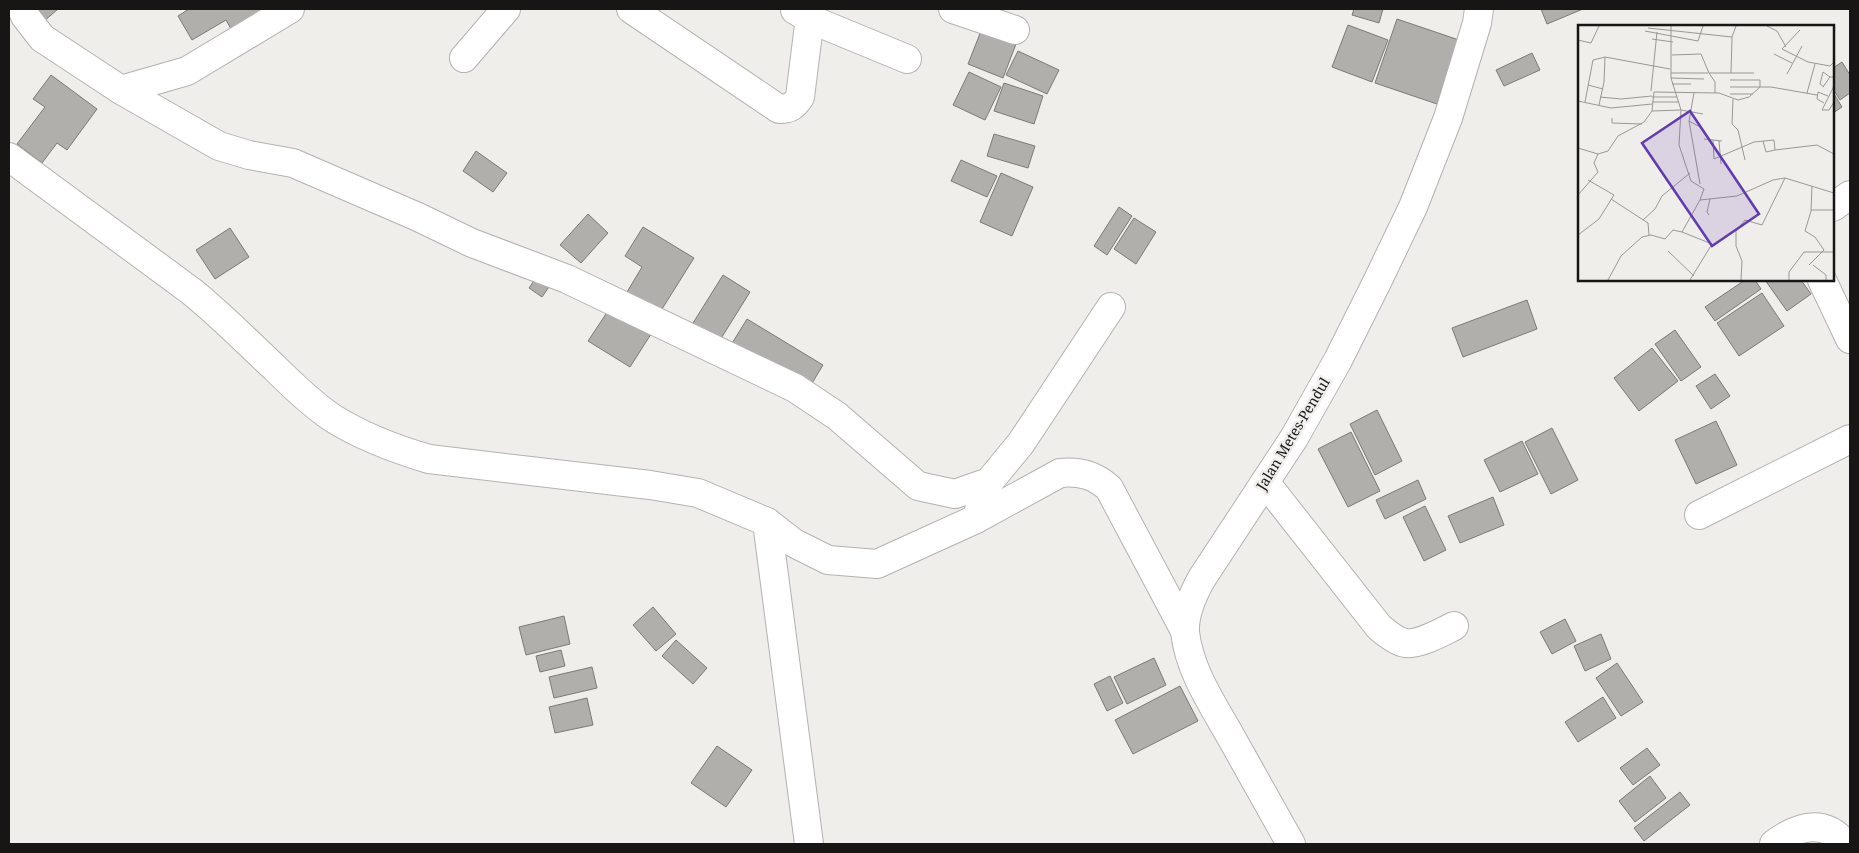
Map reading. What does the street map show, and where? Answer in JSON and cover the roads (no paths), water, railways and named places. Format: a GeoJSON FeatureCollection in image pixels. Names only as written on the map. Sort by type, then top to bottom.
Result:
{"type":"FeatureCollection","features":[{"type":"Feature","properties":{"kind":"street"},"geometry":{"type":"LineString","coordinates":[[22,9],[25,16],[42,38],[121,90],[219,146],[293,163],[418,217],[472,243],[567,280],[795,388],[837,416],[918,486],[955,494],[989,482]]}},
{"type":"Feature","properties":{"kind":"street"},"geometry":{"type":"LineString","coordinates":[[121,90],[187,71],[290,9]]}},
{"type":"Feature","properties":{"kind":"street"},"geometry":{"type":"LineString","coordinates":[[464,58],[506,9]]}},
{"type":"Feature","properties":{"kind":"street"},"geometry":{"type":"LineString","coordinates":[[631,9],[779,109],[787,109],[794,106],[800,97],[805,12],[907,59]]}},
{"type":"Feature","properties":{"kind":"street"},"geometry":{"type":"LineString","coordinates":[[953,9],[1015,30]]}},
{"type":"Feature","properties":{"kind":"street","name":"Jalan Metes-Pendul"},"geometry":{"type":"LineString","coordinates":[[1292,844],[1208,695],[1193,664],[1185,631],[1187,611],[1194,592],[1294,438],[1338,360],[1412,207],[1448,118],[1480,9]]}},
{"type":"Feature","properties":{"kind":"street"},"geometry":{"type":"LineString","coordinates":[[9,157],[212,308],[302,395],[330,416],[359,433],[394,449],[430,459],[650,485],[698,493],[767,522],[794,543],[828,560],[877,564],[976,519],[1060,473],[1088,474],[1099,479],[1109,488],[1185,631]]}},
{"type":"Feature","properties":{"kind":"street"},"geometry":{"type":"LineString","coordinates":[[1834,206],[1850,195]]}},
{"type":"Feature","properties":{"kind":"street"},"geometry":{"type":"LineString","coordinates":[[1822,281],[1850,339]]}},
{"type":"Feature","properties":{"kind":"street"},"geometry":{"type":"LineString","coordinates":[[976,519],[989,482],[1020,443],[1111,307]]}},
{"type":"Feature","properties":{"kind":"street"},"geometry":{"type":"LineString","coordinates":[[1699,515],[1850,438]]}},
{"type":"Feature","properties":{"kind":"street"},"geometry":{"type":"LineString","coordinates":[[1265,482],[1379,627],[1390,636],[1406,644],[1423,640],[1454,626]]}},
{"type":"Feature","properties":{"kind":"street"},"geometry":{"type":"LineString","coordinates":[[767,522],[809,844]]}},
{"type":"Feature","properties":{"kind":"street"},"geometry":{"type":"LineString","coordinates":[[1774,844],[1789,833],[1812,827],[1831,831],[1846,844]]}}]}
